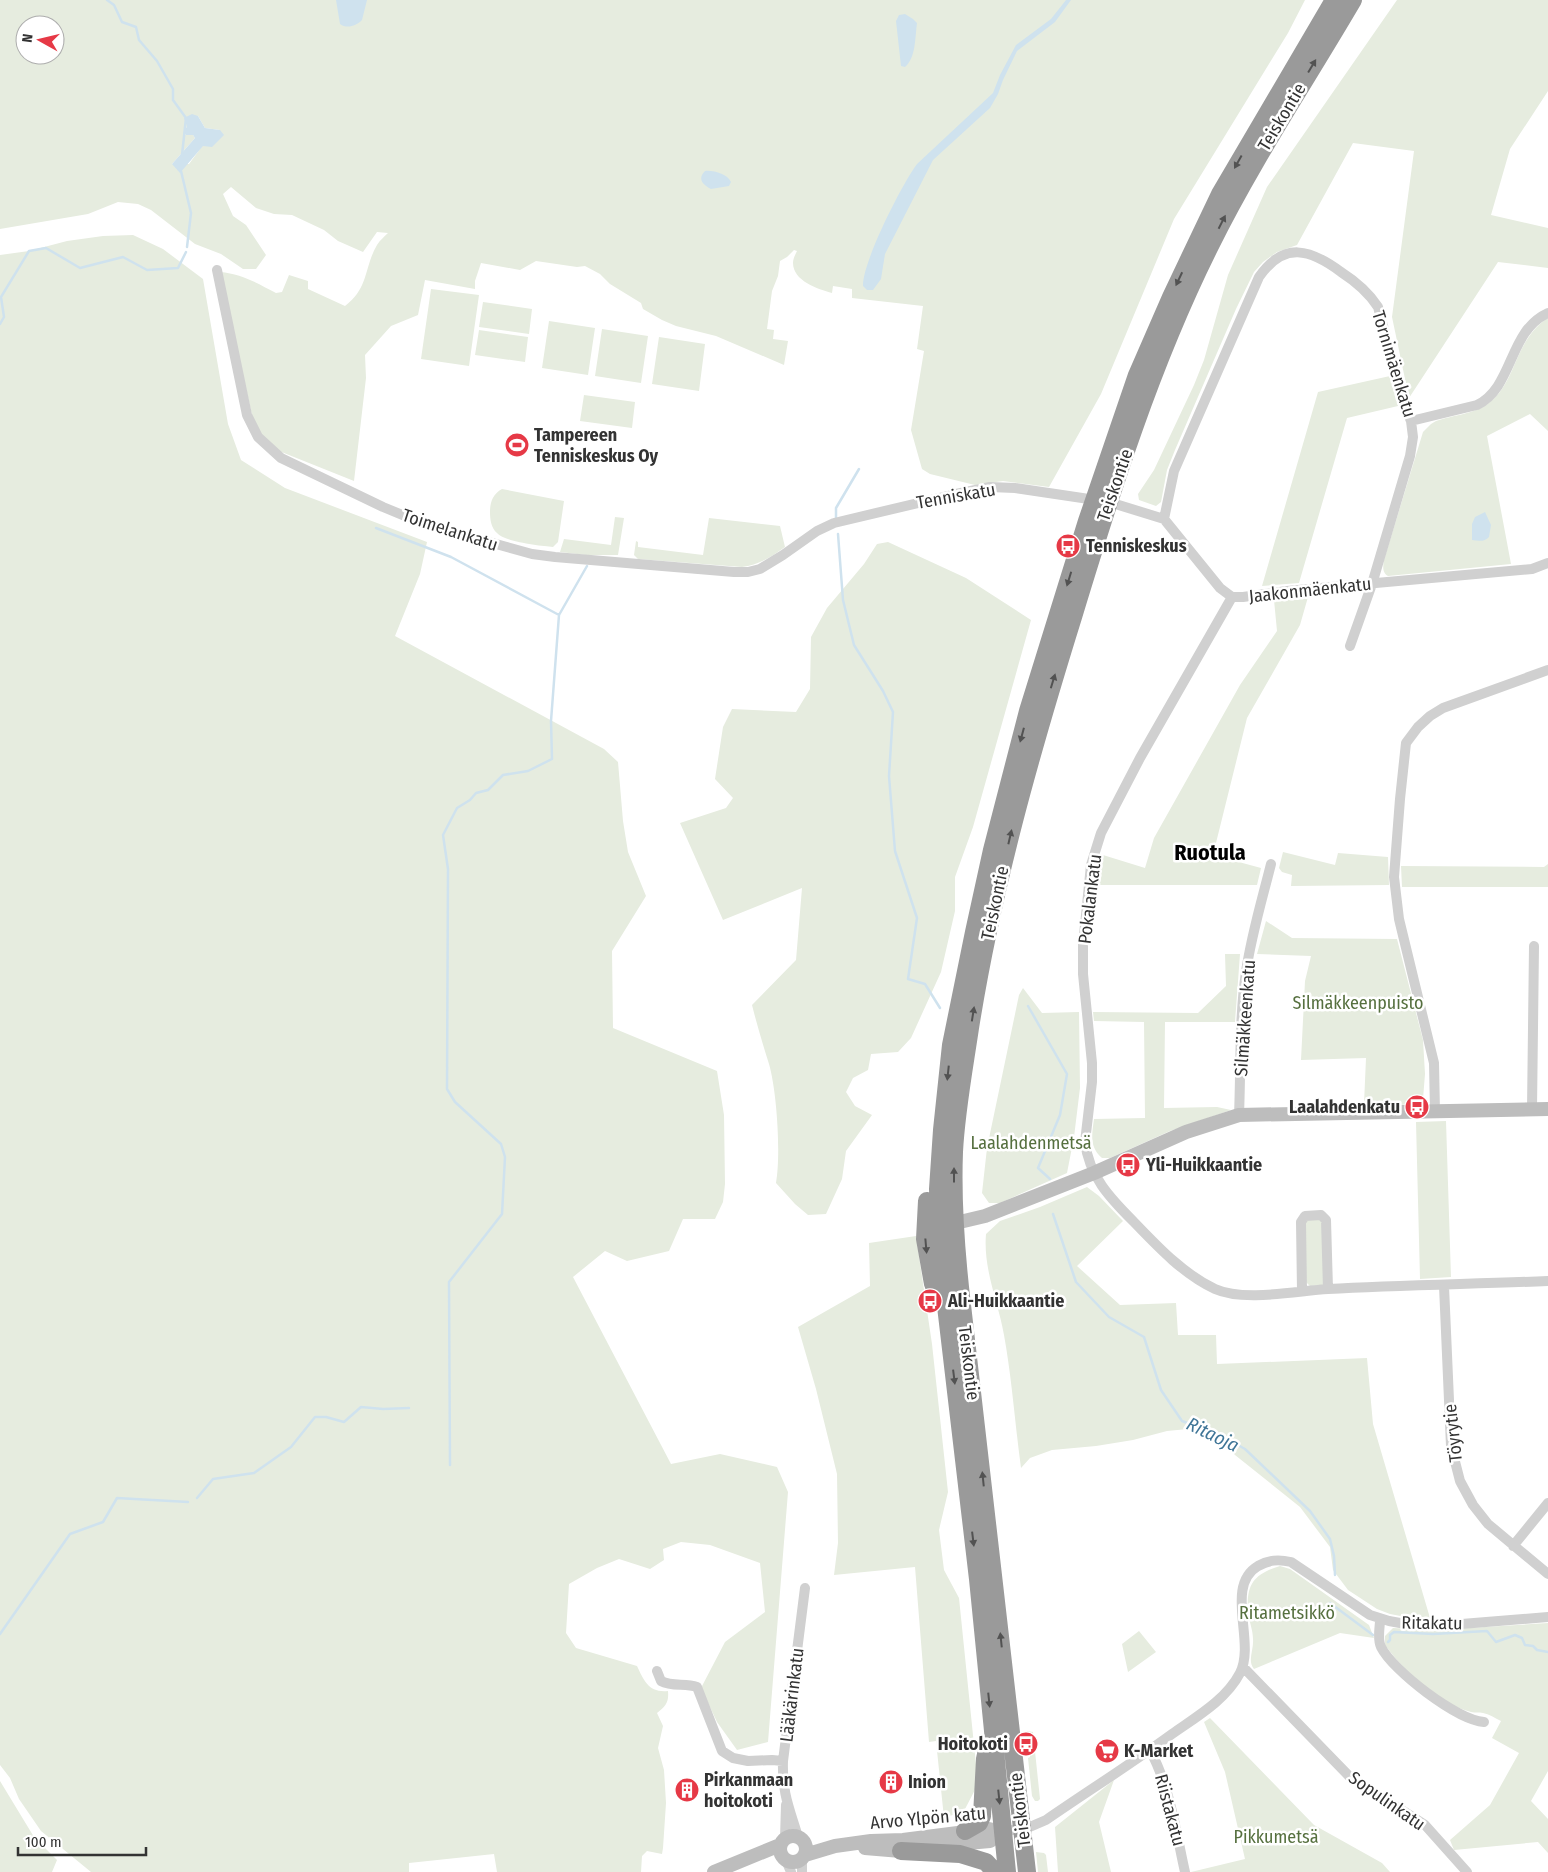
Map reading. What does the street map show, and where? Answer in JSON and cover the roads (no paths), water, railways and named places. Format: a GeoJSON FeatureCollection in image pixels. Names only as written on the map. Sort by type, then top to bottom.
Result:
{"type":"FeatureCollection","features":[{"type":"Feature","properties":{"kind":"highway","name":"Teiskontie"},"geometry":{"type":"LineString","coordinates":[[1027,1872],[962,1305],[946,1225],[961,1088],[975,998],[1010,836],[1101,501],[1142,362],[1199,235],[1243,153],[1334,0]]}},
{"type":"Feature","properties":{"kind":"highway","name":"Teiskontie"},"geometry":{"type":"LineString","coordinates":[[1007,1872],[978,1579],[948,1329],[942,1130],[953,1036],[1003,805],[1042,664],[1101,501],[1208,249],[1269,138],[1353,0]]}},
{"type":"Feature","properties":{"kind":"highway"},"geometry":{"type":"LineString","coordinates":[[942,1130],[932,1154],[925,1240],[940,1317],[948,1329]]}},
{"type":"Feature","properties":{"kind":"highway"},"geometry":{"type":"LineString","coordinates":[[965,1831],[979,1823],[982,1816],[985,1758],[992,1731]]}},
{"type":"Feature","properties":{"kind":"highway"},"geometry":{"type":"LineString","coordinates":[[901,1850],[960,1854],[986,1862],[995,1872]]}},
{"type":"Feature","properties":{"kind":"street","name":"Tornimäenkatu"},"geometry":{"type":"LineString","coordinates":[[1164,519],[1174,472],[1258,277],[1268,264],[1287,253],[1301,252],[1316,256],[1349,277],[1378,307],[1405,407],[1411,421],[1413,437],[1410,456],[1372,584]]}},
{"type":"Feature","properties":{"kind":"street","name":"Toimelankatu"},"geometry":{"type":"LineString","coordinates":[[217,270],[247,415],[258,437],[281,458],[383,507],[424,524],[532,554],[734,572],[748,572],[760,569],[821,529]]}},
{"type":"Feature","properties":{"kind":"street"},"geometry":{"type":"LineString","coordinates":[[1411,421],[1477,405],[1487,400],[1500,382],[1524,333],[1542,316],[1548,313]]}},
{"type":"Feature","properties":{"kind":"street","name":"Tenniskatu"},"geometry":{"type":"LineString","coordinates":[[821,529],[834,524],[990,487],[1015,488],[1101,501]]}},
{"type":"Feature","properties":{"kind":"street"},"geometry":{"type":"LineString","coordinates":[[1101,501],[1164,519]]}},
{"type":"Feature","properties":{"kind":"street","name":"Jaakonmäenkatu"},"geometry":{"type":"LineString","coordinates":[[1164,519],[1220,588],[1232,597],[1532,569],[1548,563]]}},
{"type":"Feature","properties":{"kind":"street"},"geometry":{"type":"LineString","coordinates":[[1350,646],[1372,584]]}},
{"type":"Feature","properties":{"kind":"street","name":"Pokalankatu"},"geometry":{"type":"LineString","coordinates":[[1094,1173],[1086,1152],[1085,1142],[1092,1082],[1092,1063],[1083,950],[1091,865],[1101,833],[1140,758],[1232,597]]}},
{"type":"Feature","properties":{"kind":"street"},"geometry":{"type":"LineString","coordinates":[[1435,1112],[1434,1063],[1396,904],[1394,877],[1406,743],[1426,720],[1443,708],[1548,670]]}},
{"type":"Feature","properties":{"kind":"street","name":"Silmäkkeenkatu"},"geometry":{"type":"LineString","coordinates":[[1239,1115],[1243,1000],[1246,973],[1250,947],[1271,864]]}},
{"type":"Feature","properties":{"kind":"street"},"geometry":{"type":"LineString","coordinates":[[1532,1110],[1534,946]]}},
{"type":"Feature","properties":{"kind":"street"},"geometry":{"type":"LineString","coordinates":[[946,1225],[985,1216],[1094,1173],[1186,1132],[1239,1115],[1548,1109]]}},
{"type":"Feature","properties":{"kind":"street"},"geometry":{"type":"LineString","coordinates":[[1094,1173],[1106,1194],[1154,1242],[1184,1268],[1216,1289],[1231,1294],[1249,1295],[1328,1289],[1548,1281]]}},
{"type":"Feature","properties":{"kind":"street"},"geometry":{"type":"LineString","coordinates":[[1302,1291],[1301,1222],[1307,1215],[1321,1215],[1326,1220],[1328,1289]]}},
{"type":"Feature","properties":{"kind":"street","name":"Töyrytie"},"geometry":{"type":"LineString","coordinates":[[1444,1286],[1451,1446],[1460,1481],[1473,1505],[1488,1524],[1548,1574]]}},
{"type":"Feature","properties":{"kind":"street"},"geometry":{"type":"LineString","coordinates":[[1513,1546],[1548,1503]]}},
{"type":"Feature","properties":{"kind":"street","name":"Ritakatu"},"geometry":{"type":"LineString","coordinates":[[1003,1832],[1046,1820],[1150,1750],[1222,1696],[1234,1682],[1242,1667],[1246,1642],[1241,1595],[1247,1576],[1255,1568],[1267,1561],[1285,1560],[1297,1565],[1380,1620],[1430,1626],[1548,1617]]}},
{"type":"Feature","properties":{"kind":"street","name":"Lääkärinkatu"},"geometry":{"type":"LineString","coordinates":[[789,1850],[786,1802],[782,1782],[783,1762],[805,1588]]}},
{"type":"Feature","properties":{"kind":"street"},"geometry":{"type":"LineString","coordinates":[[1380,1620],[1379,1640],[1381,1648],[1412,1681],[1437,1700],[1468,1717],[1484,1722]]}},
{"type":"Feature","properties":{"kind":"street","name":"Sopulinkatu"},"geometry":{"type":"LineString","coordinates":[[1242,1667],[1349,1776],[1425,1825],[1467,1872]]}},
{"type":"Feature","properties":{"kind":"street"},"geometry":{"type":"LineString","coordinates":[[657,1671],[661,1681],[668,1684],[690,1684],[697,1687],[722,1751],[733,1758],[783,1762]]}},
{"type":"Feature","properties":{"kind":"street","name":"Riistakatu"},"geometry":{"type":"LineString","coordinates":[[1150,1750],[1164,1784],[1186,1872]]}},
{"type":"Feature","properties":{"kind":"street","name":"Arvo Ylpön katu"},"geometry":{"type":"LineString","coordinates":[[789,1850],[794,1862],[803,1862],[835,1846],[989,1829],[1003,1832]]}},
{"type":"Feature","properties":{"kind":"street","name":"Arvo Ylpön katu"},"geometry":{"type":"LineString","coordinates":[[849,1845],[869,1849],[901,1850],[990,1841],[1003,1832]]}},
{"type":"Feature","properties":{"kind":"street","name":"Arvo Ylpön katu"},"geometry":{"type":"LineString","coordinates":[[714,1872],[745,1860],[767,1860],[789,1850],[823,1842],[835,1846]]}},
{"type":"Feature","properties":{"kind":"street"},"geometry":{"type":"LineString","coordinates":[[789,1850],[806,1847],[803,1862]]}},
{"type":"Feature","properties":{"kind":"water"},"geometry":{"type":"Polygon","coordinates":[[[336,0],[367,0],[362,20],[351,26],[340,24],[336,0]]]}},
{"type":"Feature","properties":{"kind":"water"},"geometry":{"type":"Polygon","coordinates":[[[1066,0],[1071,0],[1055,22],[1017,51],[990,108],[933,160],[885,254],[881,279],[873,290],[867,290],[863,286],[869,260],[893,205],[910,174],[917,164],[993,93],[1016,45],[1051,19],[1066,0]]]}},
{"type":"Feature","properties":{"kind":"water"},"geometry":{"type":"Polygon","coordinates":[[[905,14],[917,23],[913,53],[905,67],[901,66],[896,21],[899,15],[905,14]]]}},
{"type":"Feature","properties":{"kind":"water"},"geometry":{"type":"Polygon","coordinates":[[[192,114],[198,116],[205,128],[220,130],[224,135],[212,147],[203,146],[180,173],[172,164],[195,138],[193,135],[186,135],[184,133],[187,126],[184,118],[192,114]]]}},
{"type":"Feature","properties":{"kind":"water"},"geometry":{"type":"Polygon","coordinates":[[[705,171],[712,171],[723,175],[731,182],[729,186],[711,189],[703,184],[701,177],[705,171]]]}},
{"type":"Feature","properties":{"kind":"water"},"geometry":{"type":"Polygon","coordinates":[[[1485,512],[1491,525],[1489,537],[1479,541],[1472,540],[1472,524],[1475,517],[1485,512]]]}},
{"type":"Feature","properties":{"kind":"waterway"},"geometry":{"type":"LineString","coordinates":[[107,0],[114,5],[122,22],[136,27],[139,40],[157,61],[173,89],[173,100],[186,118],[182,155]]}},
{"type":"Feature","properties":{"kind":"waterway"},"geometry":{"type":"LineString","coordinates":[[181,171],[191,213],[187,247]]}},
{"type":"Feature","properties":{"kind":"waterway"},"geometry":{"type":"LineString","coordinates":[[0,324],[4,317],[1,297],[29,251],[46,248],[80,268],[123,257],[147,270],[178,268],[186,252]]}},
{"type":"Feature","properties":{"kind":"waterway"},"geometry":{"type":"LineString","coordinates":[[836,518],[836,508],[859,469]]}},
{"type":"Feature","properties":{"kind":"waterway"},"geometry":{"type":"LineString","coordinates":[[376,528],[451,557],[559,615]]}},
{"type":"Feature","properties":{"kind":"waterway"},"geometry":{"type":"LineString","coordinates":[[838,534],[843,600],[854,645],[883,691],[893,712],[889,776],[895,851],[917,918],[908,979],[925,984],[940,1008]]}},
{"type":"Feature","properties":{"kind":"waterway"},"geometry":{"type":"LineString","coordinates":[[450,1465],[449,1282],[502,1214],[505,1157],[501,1144],[455,1102],[447,1089],[448,869],[443,835],[457,808],[470,800],[476,793],[488,790],[503,775],[528,771],[552,759],[551,721],[559,615],[587,566]]}},
{"type":"Feature","properties":{"kind":"waterway"},"geometry":{"type":"LineString","coordinates":[[1028,1006],[1067,1074],[1060,1115],[1038,1168],[1050,1179]]}},
{"type":"Feature","properties":{"kind":"waterway","name":"Ritaoja"},"geometry":{"type":"LineString","coordinates":[[1053,1214],[1076,1282],[1109,1317],[1144,1337],[1161,1390],[1182,1421],[1218,1434],[1245,1449],[1310,1511],[1330,1539],[1334,1556],[1335,1575]]}},
{"type":"Feature","properties":{"kind":"waterway"},"geometry":{"type":"LineString","coordinates":[[197,1498],[213,1479],[254,1473],[291,1447],[315,1417],[326,1417],[344,1422],[361,1407],[383,1409],[409,1408]]}},
{"type":"Feature","properties":{"kind":"waterway"},"geometry":{"type":"LineString","coordinates":[[0,1634],[70,1534],[103,1522],[117,1498],[188,1502]]}},
{"type":"Feature","properties":{"kind":"waterway"},"geometry":{"type":"LineString","coordinates":[[1330,1603],[1373,1635]]}},
{"type":"Feature","properties":{"kind":"waterway"},"geometry":{"type":"LineString","coordinates":[[1388,1642],[1390,1635],[1394,1632],[1433,1634],[1487,1631],[1496,1642],[1515,1635],[1522,1638],[1525,1645],[1548,1652]]}},
{"type":"Feature","properties":{"kind":"place","name":"Tampereen Tenniskeskus Oy"},"geometry":{"type":"Point","coordinates":[517,445]}},
{"type":"Feature","properties":{"kind":"place","name":"Tenniskeskus"},"geometry":{"type":"Point","coordinates":[1068,546]}},
{"type":"Feature","properties":{"kind":"place","name":"Laalahdenkatu"},"geometry":{"type":"Point","coordinates":[1417,1107]}},
{"type":"Feature","properties":{"kind":"place","name":"Yli-Huikkaantie"},"geometry":{"type":"Point","coordinates":[1128,1165]}},
{"type":"Feature","properties":{"kind":"place","name":"Ali-Huikkaantie"},"geometry":{"type":"Point","coordinates":[930,1301]}},
{"type":"Feature","properties":{"kind":"place","name":"Hoitokoti"},"geometry":{"type":"Point","coordinates":[1026,1744]}},
{"type":"Feature","properties":{"kind":"place","name":"K-Market"},"geometry":{"type":"Point","coordinates":[1107,1751]}},
{"type":"Feature","properties":{"kind":"place","name":"Inion"},"geometry":{"type":"Point","coordinates":[891,1782]}},
{"type":"Feature","properties":{"kind":"place","name":"Pirkanmaan hoitokoti"},"geometry":{"type":"Point","coordinates":[687,1790]}},
{"type":"Feature","properties":{"kind":"district","name":"Ruotula"},"geometry":{"type":"Point","coordinates":[1210,852]}},
{"type":"Feature","properties":{"kind":"park label","name":"Silmäkkeenpuisto"},"geometry":{"type":"Point","coordinates":[1358,1003]}},
{"type":"Feature","properties":{"kind":"park label","name":"Laalahdenmetsä"},"geometry":{"type":"Point","coordinates":[1031,1143]}},
{"type":"Feature","properties":{"kind":"park label","name":"Ritametsikkö"},"geometry":{"type":"Point","coordinates":[1287,1613]}},
{"type":"Feature","properties":{"kind":"park label","name":"Pikkumetsä"},"geometry":{"type":"Point","coordinates":[1276,1837]}}]}
